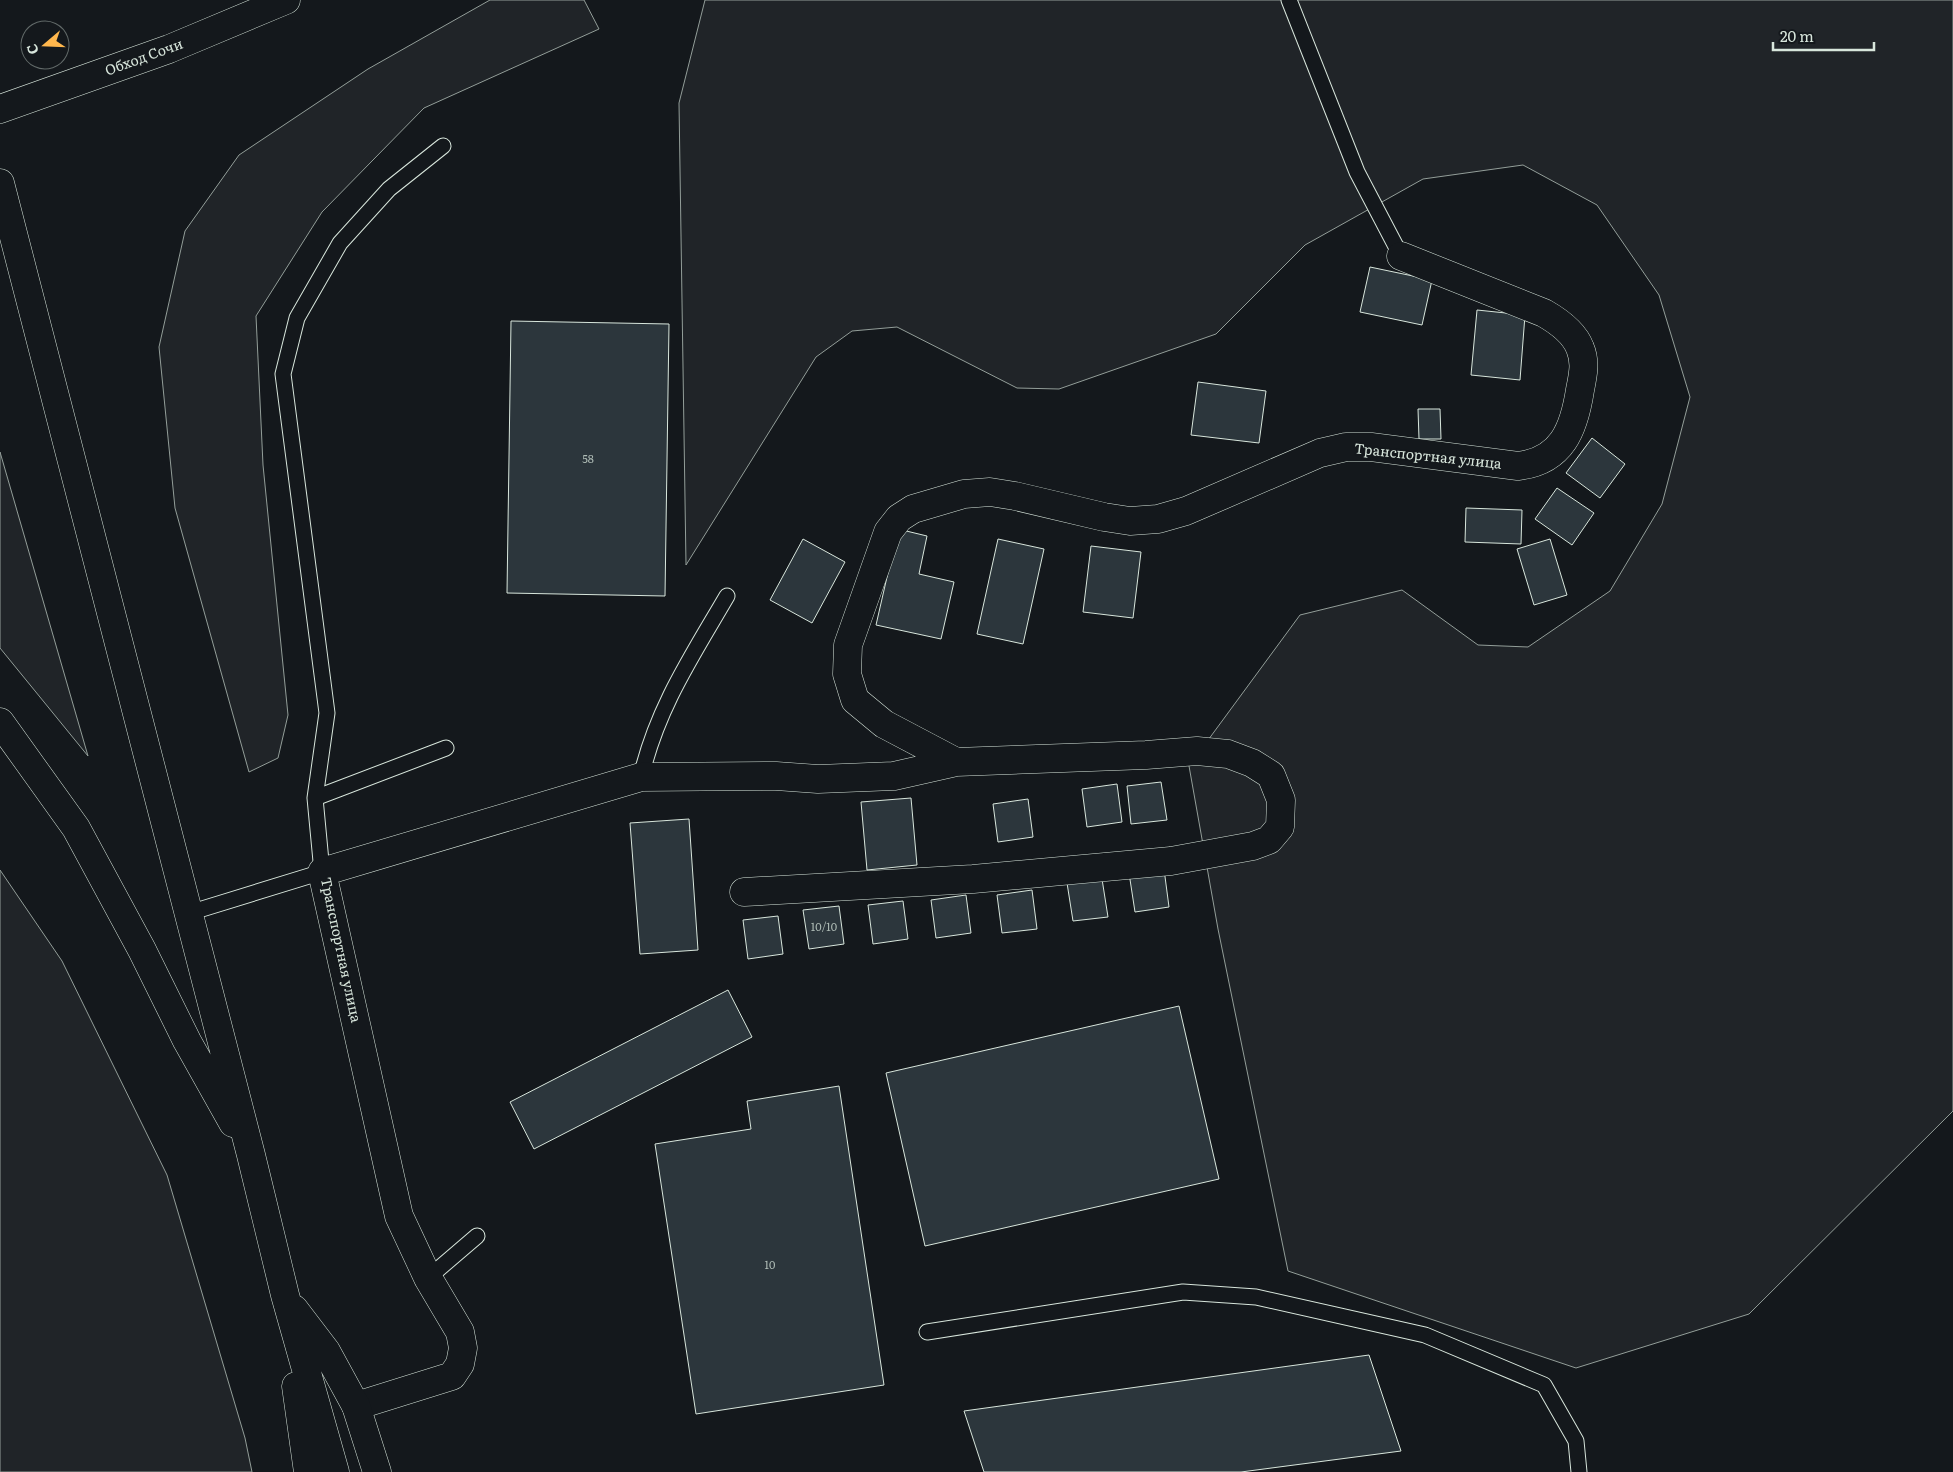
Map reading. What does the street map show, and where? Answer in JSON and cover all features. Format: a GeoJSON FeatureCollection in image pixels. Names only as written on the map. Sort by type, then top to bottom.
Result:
{"type":"FeatureCollection","features":[{"type":"Feature","properties":{"kind":"main road","name":"Обход Сочи"},"geometry":{"type":"LineString","coordinates":[[0,108],[168,49],[286,0]]}},
{"type":"Feature","properties":{"kind":"main road"},"geometry":{"type":"LineString","coordinates":[[0,183],[251,1155],[284,1295],[335,1472]]}},
{"type":"Feature","properties":{"kind":"main road","name":"Транспортная улица"},"geometry":{"type":"LineString","coordinates":[[956,762],[884,724],[855,700],[847,674],[848,645],[888,532],[899,518],[914,509],[964,494],[990,492],[1104,517],[1130,520],[1158,519],[1186,511],[1320,453],[1346,447],[1371,447],[1518,466],[1532,465],[1548,457],[1564,440],[1576,415],[1585,364],[1580,346],[1559,322],[1544,313],[1401,256]]}},
{"type":"Feature","properties":{"kind":"main road"},"geometry":{"type":"LineString","coordinates":[[0,722],[76,828],[142,950],[187,1042],[251,1155]]}},
{"type":"Feature","properties":{"kind":"main road","name":"Транспортная улица"},"geometry":{"type":"LineString","coordinates":[[356,1406],[439,1382],[452,1376],[460,1364],[464,1348],[460,1332],[428,1278],[399,1216],[322,872],[641,777],[776,776],[818,779],[894,776],[956,762],[1146,755],[1198,751],[1228,754],[1252,763],[1271,776],[1280,800],[1280,826],[1269,840],[1253,846],[1171,861],[973,879],[744,892]]}},
{"type":"Feature","properties":{"kind":"main road"},"geometry":{"type":"LineString","coordinates":[[284,1295],[326,1351],[356,1406],[377,1472]]}},
{"type":"Feature","properties":{"kind":"main road"},"geometry":{"type":"LineString","coordinates":[[284,1295],[308,1472]]}},
{"type":"Feature","properties":{"kind":"lane"},"geometry":{"type":"LineString","coordinates":[[1289,0],[1357,172],[1401,256]]}},
{"type":"Feature","properties":{"kind":"lane"},"geometry":{"type":"LineString","coordinates":[[189,913],[322,872],[315,798],[327,713],[283,374],[298,318],[340,243],[389,189],[443,146]]}},
{"type":"Feature","properties":{"kind":"lane"},"geometry":{"type":"LineString","coordinates":[[641,777],[648,747],[667,699],[727,596]]}},
{"type":"Feature","properties":{"kind":"lane"},"geometry":{"type":"LineString","coordinates":[[315,798],[446,748]]}},
{"type":"Feature","properties":{"kind":"lane"},"geometry":{"type":"LineString","coordinates":[[428,1278],[477,1236]]}},
{"type":"Feature","properties":{"kind":"lane"},"geometry":{"type":"LineString","coordinates":[[927,1332],[1183,1292],[1256,1297],[1425,1335],[1544,1385],[1576,1441],[1579,1472]]}},
{"type":"Feature","properties":{"kind":"shaded area"},"geometry":{"type":"Polygon","coordinates":[[[490,0],[584,0],[599,29],[424,108],[322,212],[256,316],[263,465],[288,715],[278,758],[249,772],[175,508],[159,347],[185,231],[239,155],[368,69],[490,0]]]}},
{"type":"Feature","properties":{"kind":"shaded area"},"geometry":{"type":"Polygon","coordinates":[[[705,0],[1953,0],[1953,1111],[1749,1314],[1576,1368],[1288,1271],[1218,929],[1189,766],[1300,615],[1402,590],[1478,645],[1528,647],[1610,591],[1662,504],[1690,397],[1659,295],[1597,205],[1523,165],[1423,179],[1305,245],[1216,334],[1059,389],[1017,388],[897,327],[852,331],[816,357],[686,565],[679,103],[705,0]]]}},
{"type":"Feature","properties":{"kind":"shaded area"},"geometry":{"type":"Polygon","coordinates":[[[0,452],[88,756],[0,648],[0,452]]]}},
{"type":"Feature","properties":{"kind":"shaded area"},"geometry":{"type":"Polygon","coordinates":[[[0,870],[62,961],[167,1175],[245,1438],[252,1472],[0,1472],[0,870]]]}},
{"type":"Feature","properties":{"kind":"building"},"geometry":{"type":"Polygon","coordinates":[[[1370,267],[1432,280],[1422,325],[1360,312],[1370,267]]]}},
{"type":"Feature","properties":{"kind":"building"},"geometry":{"type":"Polygon","coordinates":[[[1477,310],[1525,315],[1520,380],[1471,375],[1477,310]]]}},
{"type":"Feature","properties":{"kind":"building"},"geometry":{"type":"Polygon","coordinates":[[[511,321],[669,324],[665,596],[507,593],[511,321]]]}},
{"type":"Feature","properties":{"kind":"building"},"geometry":{"type":"Polygon","coordinates":[[[1198,382],[1266,391],[1259,443],[1191,435],[1198,382]]]}},
{"type":"Feature","properties":{"kind":"building"},"geometry":{"type":"Polygon","coordinates":[[[1418,409],[1440,409],[1441,439],[1419,439],[1418,409]]]}},
{"type":"Feature","properties":{"kind":"building"},"geometry":{"type":"Polygon","coordinates":[[[1592,438],[1625,464],[1600,498],[1566,473],[1592,438]]]}},
{"type":"Feature","properties":{"kind":"building"},"geometry":{"type":"Polygon","coordinates":[[[1557,488],[1594,513],[1572,545],[1535,519],[1557,488]]]}},
{"type":"Feature","properties":{"kind":"building"},"geometry":{"type":"Polygon","coordinates":[[[1466,508],[1522,510],[1521,544],[1465,542],[1466,508]]]}},
{"type":"Feature","properties":{"kind":"building"},"geometry":{"type":"Polygon","coordinates":[[[898,529],[927,536],[919,574],[954,582],[941,639],[876,625],[898,529]]]}},
{"type":"Feature","properties":{"kind":"building"},"geometry":{"type":"Polygon","coordinates":[[[803,539],[845,562],[812,623],[770,600],[803,539]]]}},
{"type":"Feature","properties":{"kind":"building"},"geometry":{"type":"Polygon","coordinates":[[[998,539],[1044,549],[1023,644],[977,634],[998,539]]]}},
{"type":"Feature","properties":{"kind":"building"},"geometry":{"type":"Polygon","coordinates":[[[1550,539],[1567,595],[1534,605],[1517,549],[1550,539]]]}},
{"type":"Feature","properties":{"kind":"building"},"geometry":{"type":"Polygon","coordinates":[[[1091,546],[1141,552],[1133,618],[1083,612],[1091,546]]]}},
{"type":"Feature","properties":{"kind":"building"},"geometry":{"type":"Polygon","coordinates":[[[1161,782],[1167,820],[1131,824],[1127,786],[1161,782]]]}},
{"type":"Feature","properties":{"kind":"building"},"geometry":{"type":"Polygon","coordinates":[[[1117,784],[1122,822],[1087,827],[1082,789],[1117,784]]]}},
{"type":"Feature","properties":{"kind":"building"},"geometry":{"type":"Polygon","coordinates":[[[911,798],[917,865],[867,870],[861,802],[911,798]]]}},
{"type":"Feature","properties":{"kind":"building"},"geometry":{"type":"Polygon","coordinates":[[[1028,799],[1033,837],[998,842],[993,804],[1028,799]]]}},
{"type":"Feature","properties":{"kind":"building"},"geometry":{"type":"Polygon","coordinates":[[[689,819],[698,950],[640,954],[630,823],[689,819]]]}},
{"type":"Feature","properties":{"kind":"building"},"geometry":{"type":"Polygon","coordinates":[[[1164,869],[1169,907],[1135,912],[1129,873],[1164,869]]]}},
{"type":"Feature","properties":{"kind":"building"},"geometry":{"type":"Polygon","coordinates":[[[1102,879],[1108,917],[1073,921],[1067,883],[1102,879]]]}},
{"type":"Feature","properties":{"kind":"building"},"geometry":{"type":"Polygon","coordinates":[[[1032,890],[1037,929],[1002,933],[997,895],[1032,890]]]}},
{"type":"Feature","properties":{"kind":"building"},"geometry":{"type":"Polygon","coordinates":[[[966,895],[971,933],[936,938],[931,900],[966,895]]]}},
{"type":"Feature","properties":{"kind":"building"},"geometry":{"type":"Polygon","coordinates":[[[903,901],[908,939],[873,944],[868,905],[903,901]]]}},
{"type":"Feature","properties":{"kind":"building"},"geometry":{"type":"Polygon","coordinates":[[[839,906],[844,944],[809,949],[803,910],[839,906]]]}},
{"type":"Feature","properties":{"kind":"building"},"geometry":{"type":"Polygon","coordinates":[[[778,916],[783,954],[748,959],[743,920],[778,916]]]}},
{"type":"Feature","properties":{"kind":"building"},"geometry":{"type":"Polygon","coordinates":[[[728,990],[752,1037],[534,1149],[510,1102],[728,990]]]}},
{"type":"Feature","properties":{"kind":"building"},"geometry":{"type":"Polygon","coordinates":[[[1179,1006],[1219,1179],[925,1246],[886,1073],[1179,1006]]]}},
{"type":"Feature","properties":{"kind":"building"},"geometry":{"type":"Polygon","coordinates":[[[839,1086],[884,1385],[696,1414],[655,1144],[751,1129],[747,1101],[839,1086]]]}},
{"type":"Feature","properties":{"kind":"building"},"geometry":{"type":"Polygon","coordinates":[[[1369,1355],[1401,1451],[1241,1472],[984,1472],[964,1411],[1369,1355]]]}}]}
